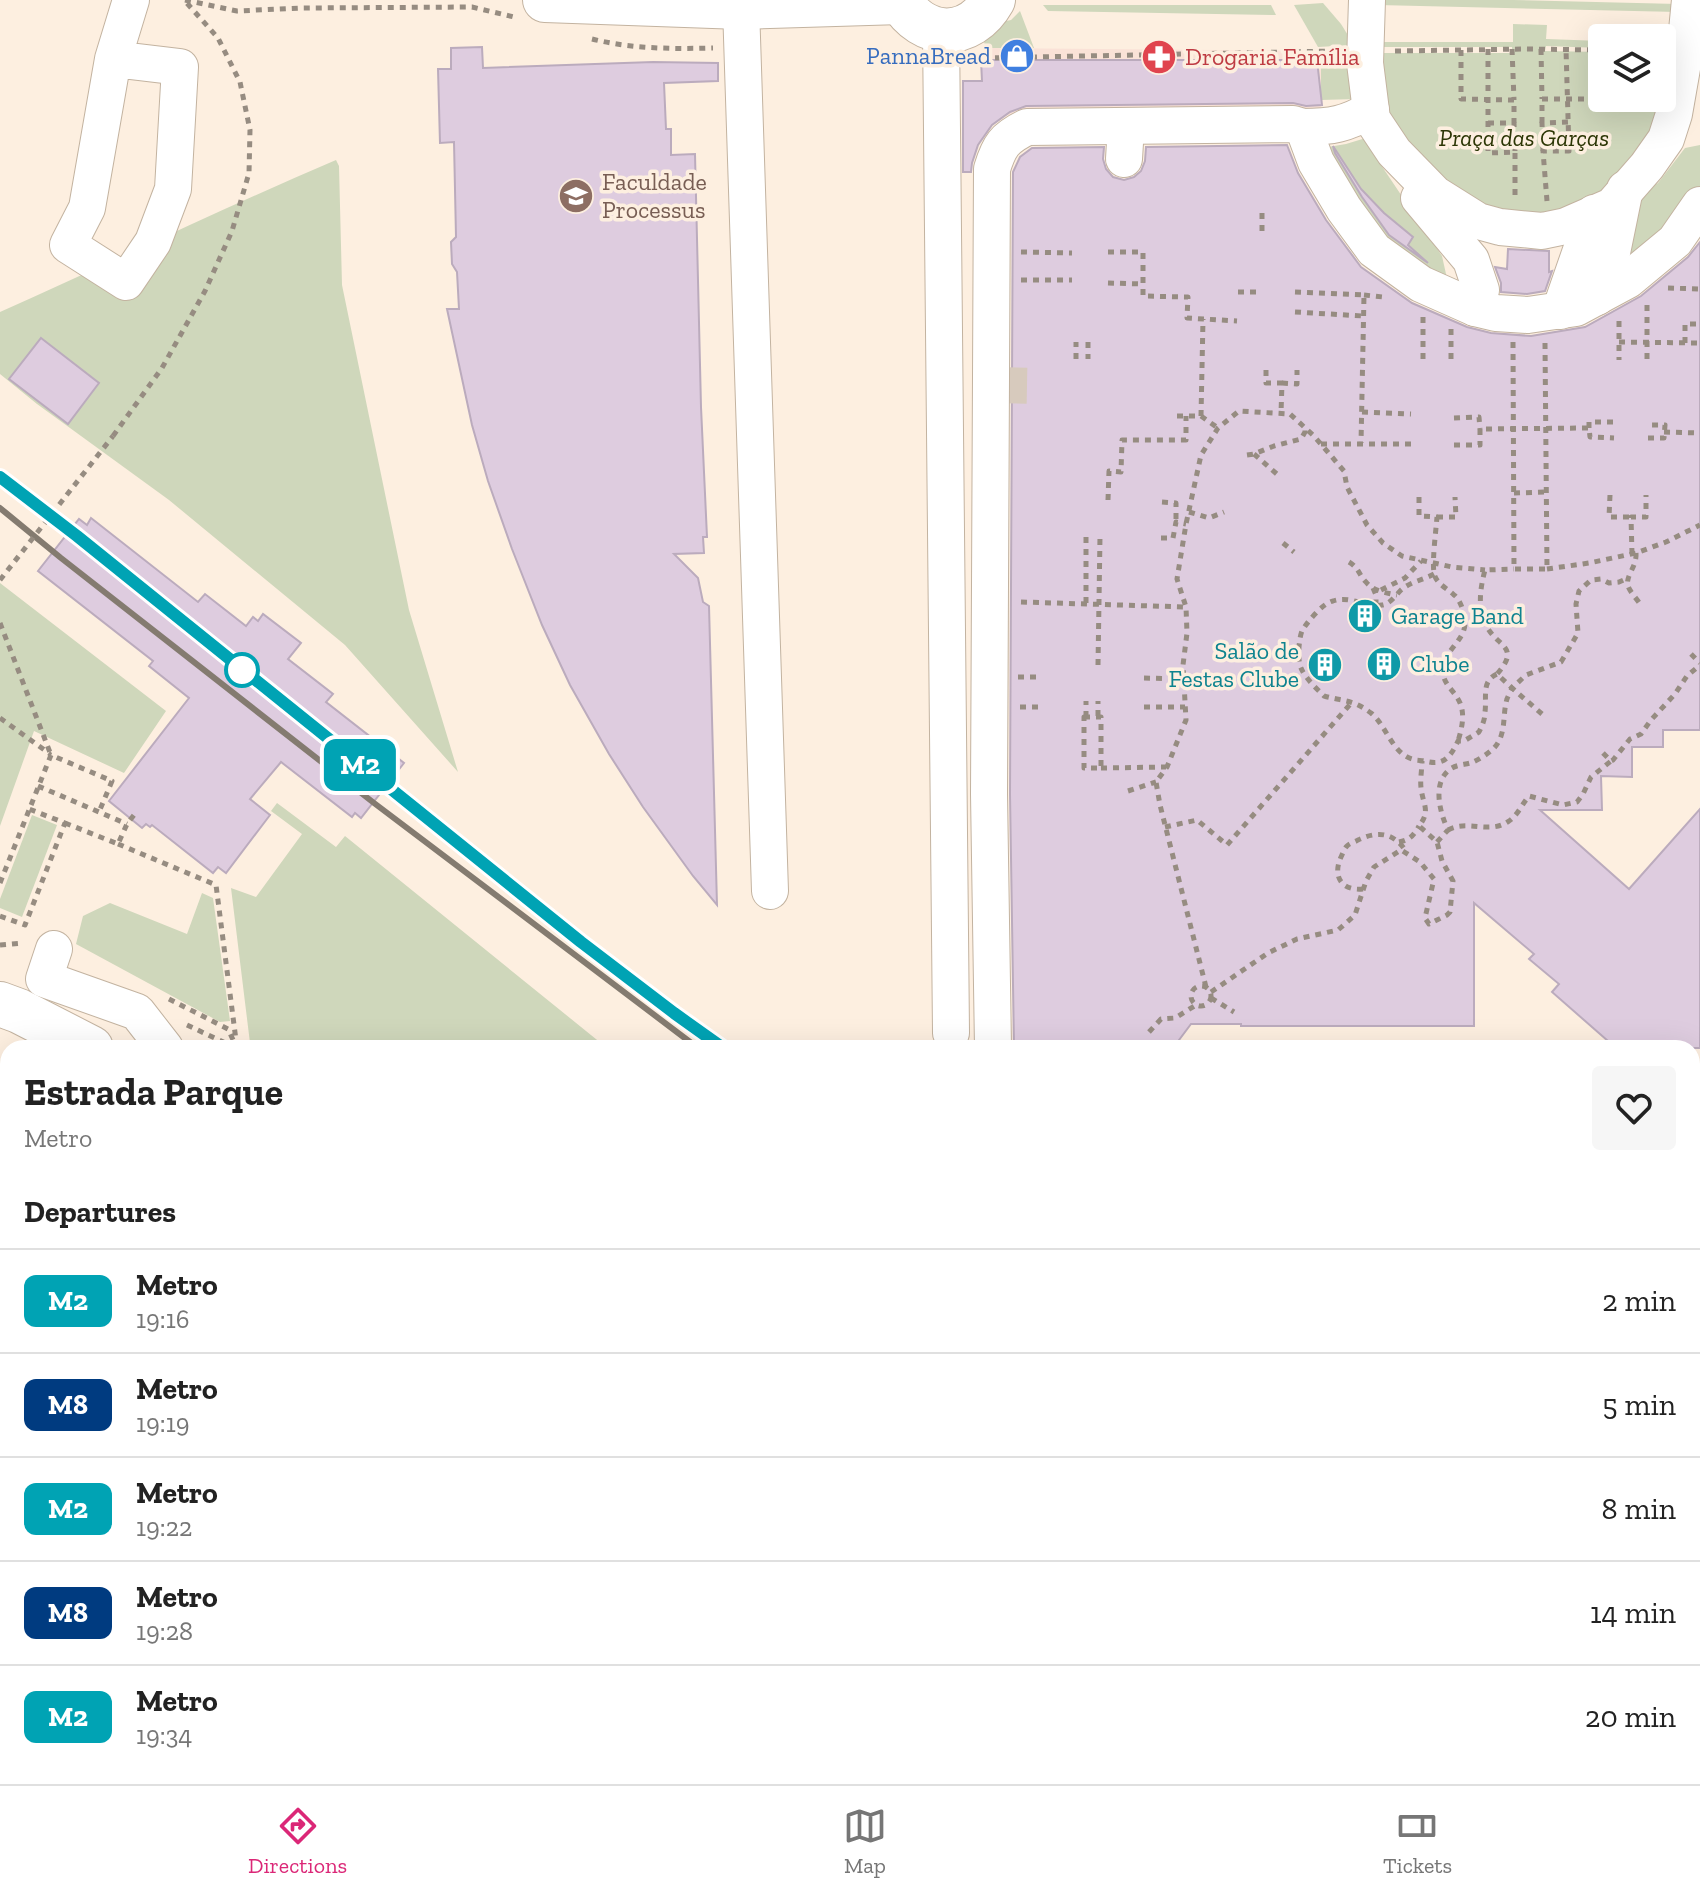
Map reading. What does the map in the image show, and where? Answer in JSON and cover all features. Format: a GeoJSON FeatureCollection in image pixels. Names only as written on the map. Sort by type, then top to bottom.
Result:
{"type":"FeatureCollection","features":[{"type":"Feature","properties":{"kind":"main road"},"geometry":{"type":"LineString","coordinates":[[545,0],[741,7],[900,1],[941,44],[958,29],[973,23],[986,12],[993,0]]}},
{"type":"Feature","properties":{"kind":"main road"},"geometry":{"type":"LineString","coordinates":[[0,1004],[75,1040]]}},
{"type":"Feature","properties":{"kind":"street"},"geometry":{"type":"LineString","coordinates":[[113,59],[180,67],[173,189],[153,242],[126,282],[68,245],[87,208],[113,59],[131,0]]}},
{"type":"Feature","properties":{"kind":"street"},"geometry":{"type":"LineString","coordinates":[[1367,0],[1365,63],[1381,151],[1456,240],[1448,254],[1459,285],[1519,309]]}},
{"type":"Feature","properties":{"kind":"street"},"geometry":{"type":"LineString","coordinates":[[1519,309],[1610,203],[1647,166],[1687,116],[1685,51],[1690,0]]}},
{"type":"Feature","properties":{"kind":"street"},"geometry":{"type":"LineString","coordinates":[[741,7],[770,891]]}},
{"type":"Feature","properties":{"kind":"street"},"geometry":{"type":"LineString","coordinates":[[941,44],[951,1033]]}},
{"type":"Feature","properties":{"kind":"street"},"geometry":{"type":"LineString","coordinates":[[993,1040],[989,794],[1005,423],[992,169],[997,151],[1009,136],[1027,127],[1116,142],[1293,124],[1321,127],[1349,122],[1378,124]]}},
{"type":"Feature","properties":{"kind":"street"},"geometry":{"type":"LineString","coordinates":[[1378,124],[1394,152],[1486,241],[1501,278],[1519,309]]}},
{"type":"Feature","properties":{"kind":"street"},"geometry":{"type":"LineString","coordinates":[[1303,127],[1316,162],[1344,209],[1374,250],[1421,284],[1519,309],[1628,280],[1675,241],[1700,205]]}},
{"type":"Feature","properties":{"kind":"street"},"geometry":{"type":"LineString","coordinates":[[1435,194],[1478,221],[1532,230],[1566,226],[1610,203]]}},
{"type":"Feature","properties":{"kind":"street"},"geometry":{"type":"LineString","coordinates":[[54,949],[44,979],[137,1012],[159,1040]]}},
{"type":"Feature","properties":{"kind":"path"},"geometry":{"type":"LineString","coordinates":[[185,0],[237,11],[397,8]]}},
{"type":"Feature","properties":{"kind":"path"},"geometry":{"type":"LineString","coordinates":[[0,580],[162,368],[205,291],[232,231],[249,173],[250,130],[240,82],[218,38],[185,0]]}},
{"type":"Feature","properties":{"kind":"path"},"geometry":{"type":"LineString","coordinates":[[941,44],[1365,51],[1588,50]]}},
{"type":"Feature","properties":{"kind":"path"},"geometry":{"type":"LineString","coordinates":[[1488,49],[1488,153],[1515,152]]}},
{"type":"Feature","properties":{"kind":"path"},"geometry":{"type":"LineString","coordinates":[[1512,49],[1515,152],[1532,230]]}},
{"type":"Feature","properties":{"kind":"path"},"geometry":{"type":"LineString","coordinates":[[1532,230],[1543,151],[1541,49]]}},
{"type":"Feature","properties":{"kind":"path"},"geometry":{"type":"LineString","coordinates":[[1543,151],[1569,151],[1566,49]]}},
{"type":"Feature","properties":{"kind":"path"},"geometry":{"type":"LineString","coordinates":[[1461,50],[1461,99],[1514,100]]}},
{"type":"Feature","properties":{"kind":"path"},"geometry":{"type":"LineString","coordinates":[[1542,99],[1588,99]]}},
{"type":"Feature","properties":{"kind":"path"},"geometry":{"type":"LineString","coordinates":[[1542,123],[1568,122]]}},
{"type":"Feature","properties":{"kind":"path"},"geometry":{"type":"LineString","coordinates":[[1488,123],[1514,123]]}},
{"type":"Feature","properties":{"kind":"path"},"geometry":{"type":"LineString","coordinates":[[1262,213],[1262,233]]}},
{"type":"Feature","properties":{"kind":"path"},"geometry":{"type":"LineString","coordinates":[[1011,252],[1072,253]]}},
{"type":"Feature","properties":{"kind":"path"},"geometry":{"type":"LineString","coordinates":[[1108,252],[1143,252],[1143,296],[1188,297],[1187,318],[1237,321]]}},
{"type":"Feature","properties":{"kind":"path"},"geometry":{"type":"LineString","coordinates":[[1016,280],[1072,280]]}},
{"type":"Feature","properties":{"kind":"path"},"geometry":{"type":"LineString","coordinates":[[1108,283],[1143,284]]}},
{"type":"Feature","properties":{"kind":"path"},"geometry":{"type":"LineString","coordinates":[[1655,288],[1700,289]]}},
{"type":"Feature","properties":{"kind":"path"},"geometry":{"type":"LineString","coordinates":[[1238,292],[1259,292]]}},
{"type":"Feature","properties":{"kind":"path"},"geometry":{"type":"LineString","coordinates":[[1295,292],[1364,295],[1361,443]]}},
{"type":"Feature","properties":{"kind":"path"},"geometry":{"type":"LineString","coordinates":[[1647,292],[1647,359]]}},
{"type":"Feature","properties":{"kind":"path"},"geometry":{"type":"LineString","coordinates":[[1451,364],[1519,309]]}},
{"type":"Feature","properties":{"kind":"path"},"geometry":{"type":"LineString","coordinates":[[1514,569],[1514,429],[1519,309]]}},
{"type":"Feature","properties":{"kind":"path"},"geometry":{"type":"LineString","coordinates":[[1519,309],[1546,429],[1547,569]]}},
{"type":"Feature","properties":{"kind":"path"},"geometry":{"type":"LineString","coordinates":[[1423,364],[1519,309],[1619,342],[1700,343]]}},
{"type":"Feature","properties":{"kind":"path"},"geometry":{"type":"LineString","coordinates":[[1295,312],[1363,316]]}},
{"type":"Feature","properties":{"kind":"path"},"geometry":{"type":"LineString","coordinates":[[1201,416],[1203,319]]}},
{"type":"Feature","properties":{"kind":"path"},"geometry":{"type":"LineString","coordinates":[[1685,343],[1685,324],[1700,324]]}},
{"type":"Feature","properties":{"kind":"path"},"geometry":{"type":"LineString","coordinates":[[1076,342],[1076,359]]}},
{"type":"Feature","properties":{"kind":"path"},"geometry":{"type":"LineString","coordinates":[[1088,342],[1088,359]]}},
{"type":"Feature","properties":{"kind":"path"},"geometry":{"type":"LineString","coordinates":[[1619,342],[1619,360]]}},
{"type":"Feature","properties":{"kind":"path"},"geometry":{"type":"LineString","coordinates":[[1266,370],[1266,383],[1297,384],[1297,370]]}},
{"type":"Feature","properties":{"kind":"path"},"geometry":{"type":"LineString","coordinates":[[1281,413],[1282,383]]}},
{"type":"Feature","properties":{"kind":"path"},"geometry":{"type":"LineString","coordinates":[[1128,791],[1156,782],[1167,767],[1186,720],[1183,665],[1186,607],[1177,579],[1186,524],[1201,455],[1218,428],[1239,411],[1290,414],[1305,427],[1344,471],[1347,487],[1367,525],[1383,543],[1402,556],[1464,569],[1547,569],[1634,553],[1700,525]]}},
{"type":"Feature","properties":{"kind":"path"},"geometry":{"type":"LineString","coordinates":[[1362,412],[1411,414]]}},
{"type":"Feature","properties":{"kind":"path"},"geometry":{"type":"LineString","coordinates":[[1177,416],[1201,416],[1218,428]]}},
{"type":"Feature","properties":{"kind":"path"},"geometry":{"type":"LineString","coordinates":[[1108,500],[1109,471],[1121,472],[1122,440],[1186,440],[1186,416]]}},
{"type":"Feature","properties":{"kind":"path"},"geometry":{"type":"LineString","coordinates":[[1454,418],[1479,417],[1480,429],[1480,445],[1454,445]]}},
{"type":"Feature","properties":{"kind":"path"},"geometry":{"type":"LineString","coordinates":[[1613,422],[1589,422],[1589,428],[1590,437],[1614,438]]}},
{"type":"Feature","properties":{"kind":"path"},"geometry":{"type":"LineString","coordinates":[[1648,425],[1665,425],[1664,438],[1648,438]]}},
{"type":"Feature","properties":{"kind":"path"},"geometry":{"type":"LineString","coordinates":[[1278,475],[1250,454],[1301,439],[1305,427]]}},
{"type":"Feature","properties":{"kind":"path"},"geometry":{"type":"LineString","coordinates":[[1480,429],[1589,428]]}},
{"type":"Feature","properties":{"kind":"path"},"geometry":{"type":"LineString","coordinates":[[1664,432],[1700,433]]}},
{"type":"Feature","properties":{"kind":"path"},"geometry":{"type":"LineString","coordinates":[[1321,444],[1411,444]]}},
{"type":"Feature","properties":{"kind":"path"},"geometry":{"type":"LineString","coordinates":[[1514,493],[1547,492]]}},
{"type":"Feature","properties":{"kind":"path"},"geometry":{"type":"LineString","coordinates":[[1610,495],[1609,517],[1646,517],[1646,495]]}},
{"type":"Feature","properties":{"kind":"path"},"geometry":{"type":"LineString","coordinates":[[1419,497],[1419,516],[1456,517],[1455,497]]}},
{"type":"Feature","properties":{"kind":"path"},"geometry":{"type":"LineString","coordinates":[[1161,538],[1173,538],[1176,522],[1176,503],[1162,502]]}},
{"type":"Feature","properties":{"kind":"path"},"geometry":{"type":"LineString","coordinates":[[1189,512],[1209,518],[1224,512]]}},
{"type":"Feature","properties":{"kind":"path"},"geometry":{"type":"LineString","coordinates":[[1434,574],[1402,589],[1386,605],[1332,601],[1318,611],[1301,632],[1300,662],[1301,669],[1324,696],[1353,701],[1381,722],[1389,739],[1404,755],[1432,764],[1440,763],[1451,754],[1463,720],[1459,699],[1448,686],[1443,666],[1464,631],[1464,615],[1456,596],[1445,590],[1434,574],[1437,517]]}},
{"type":"Feature","properties":{"kind":"path"},"geometry":{"type":"LineString","coordinates":[[1631,517],[1637,563],[1628,578],[1628,585],[1640,604]]}},
{"type":"Feature","properties":{"kind":"path"},"geometry":{"type":"LineString","coordinates":[[1176,522],[1186,524]]}},
{"type":"Feature","properties":{"kind":"path"},"geometry":{"type":"LineString","coordinates":[[1086,536],[1086,603]]}},
{"type":"Feature","properties":{"kind":"path"},"geometry":{"type":"LineString","coordinates":[[1098,665],[1100,536]]}},
{"type":"Feature","properties":{"kind":"path"},"geometry":{"type":"LineString","coordinates":[[1283,543],[1294,552]]}},
{"type":"Feature","properties":{"kind":"path"},"geometry":{"type":"LineString","coordinates":[[1381,590],[1405,578],[1421,560]]}},
{"type":"Feature","properties":{"kind":"path"},"geometry":{"type":"LineString","coordinates":[[1349,562],[1372,587],[1397,595]]}},
{"type":"Feature","properties":{"kind":"path"},"geometry":{"type":"LineString","coordinates":[[1458,741],[1479,732],[1485,716],[1487,684],[1506,662],[1502,642],[1488,629],[1482,612],[1480,594],[1485,570]]}},
{"type":"Feature","properties":{"kind":"path"},"geometry":{"type":"LineString","coordinates":[[1448,830],[1442,817],[1439,791],[1444,776],[1450,769],[1473,762],[1495,747],[1501,738],[1507,698],[1512,688],[1526,675],[1561,662],[1578,633],[1576,604],[1579,591],[1591,580],[1601,579],[1609,583],[1628,578]]}},
{"type":"Feature","properties":{"kind":"path"},"geometry":{"type":"LineString","coordinates":[[1372,587],[1376,606]]}},
{"type":"Feature","properties":{"kind":"path"},"geometry":{"type":"LineString","coordinates":[[1017,602],[1186,607]]}},
{"type":"Feature","properties":{"kind":"path"},"geometry":{"type":"LineString","coordinates":[[0,623],[51,755],[0,883]]}},
{"type":"Feature","properties":{"kind":"path"},"geometry":{"type":"LineString","coordinates":[[1437,842],[1455,826],[1475,825],[1490,829],[1510,821],[1529,796],[1563,805],[1577,802],[1591,777],[1611,761],[1630,739],[1641,734],[1700,664],[1691,654]]}},
{"type":"Feature","properties":{"kind":"path"},"geometry":{"type":"LineString","coordinates":[[1497,674],[1542,714]]}},
{"type":"Feature","properties":{"kind":"path"},"geometry":{"type":"LineString","coordinates":[[1144,678],[1184,679]]}},
{"type":"Feature","properties":{"kind":"path"},"geometry":{"type":"LineString","coordinates":[[1086,701],[1084,768],[1167,767]]}},
{"type":"Feature","properties":{"kind":"path"},"geometry":{"type":"LineString","coordinates":[[1098,701],[1101,768]]}},
{"type":"Feature","properties":{"kind":"path"},"geometry":{"type":"LineString","coordinates":[[1165,827],[1197,820],[1227,845],[1353,701]]}},
{"type":"Feature","properties":{"kind":"path"},"geometry":{"type":"LineString","coordinates":[[1144,707],[1185,707]]}},
{"type":"Feature","properties":{"kind":"path"},"geometry":{"type":"LineString","coordinates":[[1086,717],[1098,716]]}},
{"type":"Feature","properties":{"kind":"path"},"geometry":{"type":"LineString","coordinates":[[0,718],[51,755],[112,781],[99,812]]}},
{"type":"Feature","properties":{"kind":"path"},"geometry":{"type":"LineString","coordinates":[[1603,753],[1611,761]]}},
{"type":"Feature","properties":{"kind":"path"},"geometry":{"type":"LineString","coordinates":[[1398,842],[1413,836],[1426,818],[1421,788],[1422,761]]}},
{"type":"Feature","properties":{"kind":"path"},"geometry":{"type":"LineString","coordinates":[[1149,1032],[1161,1019],[1175,1018],[1196,1005],[1206,1006],[1209,993],[1156,782]]}},
{"type":"Feature","properties":{"kind":"path"},"geometry":{"type":"LineString","coordinates":[[38,786],[127,824]]}},
{"type":"Feature","properties":{"kind":"path"},"geometry":{"type":"LineString","coordinates":[[29,809],[216,885],[236,1040]]}},
{"type":"Feature","properties":{"kind":"path"},"geometry":{"type":"LineString","coordinates":[[118,844],[134,815]]}},
{"type":"Feature","properties":{"kind":"path"},"geometry":{"type":"LineString","coordinates":[[0,916],[25,925],[65,823]]}},
{"type":"Feature","properties":{"kind":"path"},"geometry":{"type":"LineString","coordinates":[[1209,993],[1268,953],[1297,939],[1338,930],[1355,915],[1374,867],[1401,850],[1420,862],[1434,879],[1425,918],[1429,924],[1447,915],[1450,912],[1453,881],[1442,861],[1437,842],[1419,826]]}},
{"type":"Feature","properties":{"kind":"path"},"geometry":{"type":"LineString","coordinates":[[1363,889],[1345,887],[1339,879],[1338,865],[1347,846],[1371,834],[1392,837],[1407,853]]}},
{"type":"Feature","properties":{"kind":"path"},"geometry":{"type":"LineString","coordinates":[[1196,1005],[1191,997],[1197,987],[1234,1012]]}},
{"type":"Feature","properties":{"kind":"shaded area"},"geometry":{"type":"Polygon","coordinates":[[[985,48],[1321,51],[1321,117],[985,115],[985,48]]]}},
{"type":"Feature","properties":{"kind":"green space"},"geometry":{"type":"Polygon","coordinates":[[[1378,0],[1678,4],[1678,12],[1378,5],[1378,0]]]}},
{"type":"Feature","properties":{"kind":"green space"},"geometry":{"type":"Polygon","coordinates":[[[1323,3],[1354,45],[1318,47],[1294,5],[1323,3]]]}},
{"type":"Feature","properties":{"kind":"green space"},"geometry":{"type":"Polygon","coordinates":[[[1043,5],[1271,5],[1276,15],[1048,11],[1043,5]]]}},
{"type":"Feature","properties":{"kind":"green space"},"geometry":{"type":"Polygon","coordinates":[[[1020,11],[1034,48],[985,48],[982,26],[1011,20],[1020,11]]]}},
{"type":"Feature","properties":{"kind":"green space","name":"Praça das Garças"},"geometry":{"type":"Polygon","coordinates":[[[1513,24],[1547,25],[1546,39],[1588,40],[1588,48],[1546,46],[1545,51],[1588,52],[1588,112],[1668,112],[1607,203],[1549,230],[1493,218],[1392,138],[1368,53],[1512,53],[1512,47],[1378,47],[1378,42],[1513,42],[1513,24]]]}},
{"type":"Feature","properties":{"kind":"green space"},"geometry":{"type":"Polygon","coordinates":[[[1321,60],[1356,60],[1356,99],[1321,100],[1321,60]]]}},
{"type":"Feature","properties":{"kind":"green space"},"geometry":{"type":"Polygon","coordinates":[[[1369,137],[1381,165],[1442,256],[1448,283],[1382,246],[1322,148],[1369,137]]]}},
{"type":"Feature","properties":{"kind":"green space"},"geometry":{"type":"Polygon","coordinates":[[[1700,145],[1700,189],[1628,270],[1628,246],[1643,192],[1658,183],[1685,148],[1700,145]]]}},
{"type":"Feature","properties":{"kind":"green space"},"geometry":{"type":"Polygon","coordinates":[[[336,160],[339,166],[342,285],[409,610],[458,772],[345,645],[169,500],[0,374],[0,312],[336,160]]]}},
{"type":"Feature","properties":{"kind":"green space"},"geometry":{"type":"Polygon","coordinates":[[[0,583],[166,711],[124,773],[34,731],[0,826],[0,583]]]}},
{"type":"Feature","properties":{"kind":"green space"},"geometry":{"type":"Polygon","coordinates":[[[277,803],[336,847],[345,836],[597,1040],[250,1040],[231,888],[256,897],[302,834],[271,811],[277,803]]]}},
{"type":"Feature","properties":{"kind":"green space"},"geometry":{"type":"Polygon","coordinates":[[[32,815],[57,825],[22,917],[0,908],[0,899],[32,815]]]}},
{"type":"Feature","properties":{"kind":"green space"},"geometry":{"type":"Polygon","coordinates":[[[202,893],[213,898],[230,1021],[220,1022],[76,944],[83,916],[110,903],[187,934],[202,893]]]}},
{"type":"Feature","properties":{"kind":"building"},"geometry":{"type":"Polygon","coordinates":[[[482,47],[483,68],[718,63],[718,81],[664,83],[666,129],[671,129],[671,155],[695,154],[707,537],[703,537],[704,553],[674,554],[698,578],[703,602],[709,606],[717,905],[643,807],[570,685],[512,549],[472,425],[447,309],[459,309],[457,272],[452,264],[451,242],[456,237],[454,142],[440,143],[438,69],[451,69],[451,48],[482,47]]]}},
{"type":"Feature","properties":{"kind":"building"},"geometry":{"type":"Polygon","coordinates":[[[981,60],[1317,60],[1322,105],[1026,106],[1010,112],[992,125],[978,145],[971,172],[963,172],[963,81],[982,81],[981,60]]]}},
{"type":"Feature","properties":{"kind":"building"},"geometry":{"type":"Polygon","coordinates":[[[1287,145],[1298,173],[1326,220],[1361,267],[1412,303],[1467,327],[1491,333],[1531,336],[1585,327],[1641,296],[1688,257],[1700,242],[1700,730],[1663,730],[1663,747],[1632,747],[1632,777],[1601,776],[1602,810],[1540,810],[1629,889],[1700,809],[1700,1040],[1607,1040],[1552,992],[1559,984],[1529,959],[1534,954],[1474,903],[1474,1026],[1191,1024],[1179,1040],[1014,1040],[1010,794],[1013,172],[1020,157],[1032,148],[1104,147],[1106,169],[1113,177],[1124,180],[1141,171],[1146,147],[1287,145]]]}},
{"type":"Feature","properties":{"kind":"building"},"geometry":{"type":"Polygon","coordinates":[[[1333,146],[1361,189],[1413,237],[1408,245],[1428,263],[1389,235],[1362,197],[1333,146]]]}},
{"type":"Feature","properties":{"kind":"building"},"geometry":{"type":"Polygon","coordinates":[[[1508,249],[1549,251],[1549,272],[1552,271],[1545,291],[1527,294],[1501,292],[1495,267],[1507,269],[1508,249]]]}},
{"type":"Feature","properties":{"kind":"building"},"geometry":{"type":"Polygon","coordinates":[[[41,338],[99,383],[68,424],[9,379],[41,338]]]}},
{"type":"Feature","properties":{"kind":"building"},"geometry":{"type":"Polygon","coordinates":[[[91,518],[198,602],[205,594],[246,626],[253,617],[258,621],[263,614],[301,643],[288,659],[333,694],[326,702],[404,763],[361,818],[355,813],[352,817],[281,762],[250,799],[270,815],[226,873],[218,867],[213,873],[152,825],[146,824],[142,828],[109,801],[189,698],[149,666],[153,661],[38,571],[79,519],[87,525],[91,518]]]}},
{"type":"Feature","properties":{"kind":"tunnel"},"geometry":{"type":"LineString","coordinates":[[991,385],[1043,386]]}},
{"type":"Feature","properties":{"kind":"railway"},"geometry":{"type":"LineString","coordinates":[[0,477],[581,942],[712,1040]]}},
{"type":"Feature","properties":{"kind":"railway"},"geometry":{"type":"LineString","coordinates":[[0,508],[374,803],[687,1040]]}},
{"type":"Feature","properties":{"kind":"metro line","name":"M2"},"geometry":{"type":"LineString","coordinates":[[0,477],[581,942],[712,1040]]}},
{"type":"Feature","properties":{"kind":"place","name":"PannaBread"},"geometry":{"type":"Point","coordinates":[1017,56]}},
{"type":"Feature","properties":{"kind":"place","name":"Drogaria Família"},"geometry":{"type":"Point","coordinates":[1159,57]}},
{"type":"Feature","properties":{"kind":"place","name":"Faculdade Processus"},"geometry":{"type":"Point","coordinates":[576,196]}},
{"type":"Feature","properties":{"kind":"place","name":"Garage Band"},"geometry":{"type":"Point","coordinates":[1365,616]}},
{"type":"Feature","properties":{"kind":"place","name":"Clube"},"geometry":{"type":"Point","coordinates":[1384,664]}},
{"type":"Feature","properties":{"kind":"place","name":"Salão de Festas Clube"},"geometry":{"type":"Point","coordinates":[1325,665]}}]}
